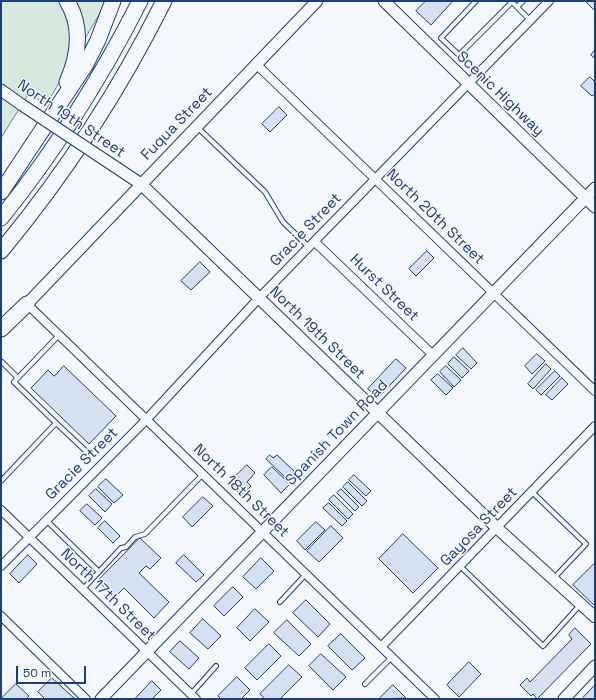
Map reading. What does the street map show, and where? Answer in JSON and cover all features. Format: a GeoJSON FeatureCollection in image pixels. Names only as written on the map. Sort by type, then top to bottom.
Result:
{"type":"FeatureCollection","features":[{"type":"Feature","properties":{"kind":"highway"},"geometry":{"type":"LineString","coordinates":[[36,139],[68,81],[76,56],[78,28],[72,10],[67,1]]}},
{"type":"Feature","properties":{"kind":"highway"},"geometry":{"type":"LineString","coordinates":[[1,192],[86,64],[98,40],[113,1]]}},
{"type":"Feature","properties":{"kind":"highway"},"geometry":{"type":"LineString","coordinates":[[1,218],[31,180],[77,114],[113,52],[140,1]]}},
{"type":"Feature","properties":{"kind":"highway"},"geometry":{"type":"LineString","coordinates":[[1,252],[54,185],[98,120],[155,20],[164,1]]}},
{"type":"Feature","properties":{"kind":"highway"},"geometry":{"type":"LineString","coordinates":[[155,20],[170,1]]}},
{"type":"Feature","properties":{"kind":"highway"},"geometry":{"type":"LineString","coordinates":[[1,329],[27,304]]}},
{"type":"Feature","properties":{"kind":"street","name":"Fuqua Street"},"geometry":{"type":"LineString","coordinates":[[27,304],[317,1]]}},
{"type":"Feature","properties":{"kind":"street","name":"Scenic Highway"},"geometry":{"type":"LineString","coordinates":[[384,1],[595,207]]}},
{"type":"Feature","properties":{"kind":"street","name":"Gracie Street"},"geometry":{"type":"LineString","coordinates":[[1,566],[146,420],[259,298],[548,1]]}},
{"type":"Feature","properties":{"kind":"street","name":"North 20th Street"},"geometry":{"type":"LineString","coordinates":[[256,64],[595,391]]}},
{"type":"Feature","properties":{"kind":"street","name":"North 19th Street"},"geometry":{"type":"LineString","coordinates":[[1,90],[141,184],[497,528],[595,617]]}},
{"type":"Feature","properties":{"kind":"street","name":"Spanish Town Road"},"geometry":{"type":"LineString","coordinates":[[101,699],[595,188]]}},
{"type":"Feature","properties":{"kind":"street","name":"Hurst Street"},"geometry":{"type":"LineString","coordinates":[[312,245],[433,355]]}},
{"type":"Feature","properties":{"kind":"street","name":"North 18th Street"},"geometry":{"type":"LineString","coordinates":[[27,304],[382,646],[434,699]]}},
{"type":"Feature","properties":{"kind":"street","name":"Gayosa Street"},"geometry":{"type":"LineString","coordinates":[[382,646],[595,426]]}},
{"type":"Feature","properties":{"kind":"street","name":"North 17th Street"},"geometry":{"type":"LineString","coordinates":[[1,510],[193,696]]}},
{"type":"Feature","properties":{"kind":"street"},"geometry":{"type":"LineString","coordinates":[[1,616],[86,699]]}},
{"type":"Feature","properties":{"kind":"street"},"geometry":{"type":"LineString","coordinates":[[564,699],[595,666]]}},
{"type":"Feature","properties":{"kind":"lane"},"geometry":{"type":"LineString","coordinates":[[476,1],[441,38],[459,55],[511,2],[530,20]]}},
{"type":"Feature","properties":{"kind":"lane"},"geometry":{"type":"LineString","coordinates":[[517,7],[523,1]]}},
{"type":"Feature","properties":{"kind":"lane"},"geometry":{"type":"LineString","coordinates":[[196,126],[265,192],[283,222],[312,245]]}},
{"type":"Feature","properties":{"kind":"lane"},"geometry":{"type":"LineString","coordinates":[[59,335],[14,382],[88,453]]}},
{"type":"Feature","properties":{"kind":"lane"},"geometry":{"type":"LineString","coordinates":[[2,362],[18,378]]}},
{"type":"Feature","properties":{"kind":"lane"},"geometry":{"type":"LineString","coordinates":[[1,481],[56,423]]}},
{"type":"Feature","properties":{"kind":"lane"},"geometry":{"type":"LineString","coordinates":[[82,589],[121,548],[126,547],[135,537],[145,534],[203,474]]}},
{"type":"Feature","properties":{"kind":"lane"},"geometry":{"type":"LineString","coordinates":[[532,492],[586,544],[553,579]]}},
{"type":"Feature","properties":{"kind":"lane"},"geometry":{"type":"LineString","coordinates":[[46,520],[99,572]]}},
{"type":"Feature","properties":{"kind":"lane"},"geometry":{"type":"LineString","coordinates":[[460,566],[543,646],[581,604]]}},
{"type":"Feature","properties":{"kind":"lane"},"geometry":{"type":"LineString","coordinates":[[280,602],[306,574]]}},
{"type":"Feature","properties":{"kind":"lane"},"geometry":{"type":"LineString","coordinates":[[365,684],[392,656]]}},
{"type":"Feature","properties":{"kind":"lane"},"geometry":{"type":"LineString","coordinates":[[193,696],[216,666]]}},
{"type":"Feature","properties":{"kind":"shaded area"},"geometry":{"type":"Polygon","coordinates":[[[1,1],[107,1],[46,105],[29,93],[1,138],[1,1]]]}},
{"type":"Feature","properties":{"kind":"building"},"geometry":{"type":"Polygon","coordinates":[[[426,1],[453,1],[431,25],[416,11],[426,1]]]}},
{"type":"Feature","properties":{"kind":"building"},"geometry":{"type":"Polygon","coordinates":[[[595,1],[595,11],[586,2],[595,1]]]}},
{"type":"Feature","properties":{"kind":"building"},"geometry":{"type":"Polygon","coordinates":[[[595,50],[595,59],[591,55],[595,50]]]}},
{"type":"Feature","properties":{"kind":"building"},"geometry":{"type":"Polygon","coordinates":[[[590,77],[595,82],[595,94],[592,96],[581,86],[590,77]]]}},
{"type":"Feature","properties":{"kind":"building"},"geometry":{"type":"Polygon","coordinates":[[[279,107],[287,115],[270,132],[262,124],[279,107]]]}},
{"type":"Feature","properties":{"kind":"building"},"geometry":{"type":"Polygon","coordinates":[[[427,251],[434,258],[416,276],[409,269],[427,251]]]}},
{"type":"Feature","properties":{"kind":"building"},"geometry":{"type":"Polygon","coordinates":[[[200,262],[210,272],[191,290],[181,281],[200,262]]]}},
{"type":"Feature","properties":{"kind":"building"},"geometry":{"type":"Polygon","coordinates":[[[463,348],[477,363],[471,369],[456,355],[463,348]]]}},
{"type":"Feature","properties":{"kind":"building"},"geometry":{"type":"Polygon","coordinates":[[[537,354],[545,361],[532,374],[525,366],[537,354]]]}},
{"type":"Feature","properties":{"kind":"building"},"geometry":{"type":"Polygon","coordinates":[[[454,357],[469,371],[462,378],[448,364],[454,357]]]}},
{"type":"Feature","properties":{"kind":"building"},"geometry":{"type":"Polygon","coordinates":[[[396,359],[406,368],[378,398],[368,389],[396,359]]]}},
{"type":"Feature","properties":{"kind":"building"},"geometry":{"type":"Polygon","coordinates":[[[546,364],[551,369],[533,389],[528,384],[546,364]]]}},
{"type":"Feature","properties":{"kind":"building"},"geometry":{"type":"Polygon","coordinates":[[[64,366],[116,416],[89,444],[31,388],[48,370],[54,376],[64,366]]]}},
{"type":"Feature","properties":{"kind":"building"},"geometry":{"type":"Polygon","coordinates":[[[446,366],[461,380],[454,387],[440,372],[446,366]]]}},
{"type":"Feature","properties":{"kind":"building"},"geometry":{"type":"Polygon","coordinates":[[[555,371],[560,376],[541,395],[536,390],[555,371]]]}},
{"type":"Feature","properties":{"kind":"building"},"geometry":{"type":"Polygon","coordinates":[[[438,374],[453,388],[446,395],[431,380],[438,374]]]}},
{"type":"Feature","properties":{"kind":"building"},"geometry":{"type":"Polygon","coordinates":[[[562,378],[568,384],[552,400],[546,395],[562,378]]]}},
{"type":"Feature","properties":{"kind":"building"},"geometry":{"type":"Polygon","coordinates":[[[270,455],[273,458],[277,455],[294,471],[287,479],[266,459],[270,455]]]}},
{"type":"Feature","properties":{"kind":"building"},"geometry":{"type":"Polygon","coordinates":[[[247,465],[255,473],[247,482],[251,486],[242,496],[229,483],[247,465]]]}},
{"type":"Feature","properties":{"kind":"building"},"geometry":{"type":"Polygon","coordinates":[[[272,467],[290,484],[281,493],[264,475],[272,467]]]}},
{"type":"Feature","properties":{"kind":"building"},"geometry":{"type":"Polygon","coordinates":[[[354,475],[371,491],[366,496],[349,480],[354,475]]]}},
{"type":"Feature","properties":{"kind":"building"},"geometry":{"type":"Polygon","coordinates":[[[106,479],[123,495],[114,503],[98,487],[106,479]]]}},
{"type":"Feature","properties":{"kind":"building"},"geometry":{"type":"Polygon","coordinates":[[[348,482],[367,501],[362,506],[343,487],[348,482]]]}},
{"type":"Feature","properties":{"kind":"building"},"geometry":{"type":"Polygon","coordinates":[[[96,489],[112,504],[105,512],[89,496],[96,489]]]}},
{"type":"Feature","properties":{"kind":"building"},"geometry":{"type":"Polygon","coordinates":[[[341,489],[359,507],[355,511],[337,493],[341,489]]]}},
{"type":"Feature","properties":{"kind":"building"},"geometry":{"type":"Polygon","coordinates":[[[334,495],[353,514],[348,519],[329,500],[334,495]]]}},
{"type":"Feature","properties":{"kind":"building"},"geometry":{"type":"Polygon","coordinates":[[[203,497],[213,506],[192,527],[183,517],[203,497]]]}},
{"type":"Feature","properties":{"kind":"building"},"geometry":{"type":"Polygon","coordinates":[[[329,503],[347,521],[342,526],[323,508],[329,503]]]}},
{"type":"Feature","properties":{"kind":"building"},"geometry":{"type":"Polygon","coordinates":[[[87,504],[102,518],[95,525],[80,511],[87,504]]]}},
{"type":"Feature","properties":{"kind":"building"},"geometry":{"type":"Polygon","coordinates":[[[105,521],[120,536],[113,543],[98,528],[105,521]]]}},
{"type":"Feature","properties":{"kind":"building"},"geometry":{"type":"Polygon","coordinates":[[[316,522],[325,530],[305,550],[297,541],[316,522]]]}},
{"type":"Feature","properties":{"kind":"building"},"geometry":{"type":"Polygon","coordinates":[[[331,526],[343,538],[319,562],[307,551],[331,526]]]}},
{"type":"Feature","properties":{"kind":"building"},"geometry":{"type":"Polygon","coordinates":[[[403,534],[438,568],[413,593],[379,559],[403,534]]]}},
{"type":"Feature","properties":{"kind":"building"},"geometry":{"type":"Polygon","coordinates":[[[140,538],[161,558],[150,569],[146,566],[139,573],[169,602],[154,618],[124,588],[115,597],[98,581],[140,538]]]}},
{"type":"Feature","properties":{"kind":"building"},"geometry":{"type":"Polygon","coordinates":[[[28,555],[37,564],[19,583],[10,574],[28,555]]]}},
{"type":"Feature","properties":{"kind":"building"},"geometry":{"type":"Polygon","coordinates":[[[184,555],[204,575],[196,582],[176,563],[184,555]]]}},
{"type":"Feature","properties":{"kind":"building"},"geometry":{"type":"Polygon","coordinates":[[[261,558],[274,571],[256,589],[243,577],[261,558]]]}},
{"type":"Feature","properties":{"kind":"building"},"geometry":{"type":"Polygon","coordinates":[[[595,563],[595,606],[573,585],[595,563]]]}},
{"type":"Feature","properties":{"kind":"building"},"geometry":{"type":"Polygon","coordinates":[[[233,587],[243,597],[224,616],[214,606],[233,587]]]}},
{"type":"Feature","properties":{"kind":"building"},"geometry":{"type":"Polygon","coordinates":[[[306,600],[330,624],[318,637],[293,613],[306,600]]]}},
{"type":"Feature","properties":{"kind":"building"},"geometry":{"type":"Polygon","coordinates":[[[255,609],[269,622],[250,641],[237,628],[255,609]]]}},
{"type":"Feature","properties":{"kind":"building"},"geometry":{"type":"Polygon","coordinates":[[[203,619],[221,636],[208,649],[190,633],[203,619]]]}},
{"type":"Feature","properties":{"kind":"building"},"geometry":{"type":"Polygon","coordinates":[[[287,620],[311,644],[299,656],[274,633],[287,620]]]}},
{"type":"Feature","properties":{"kind":"building"},"geometry":{"type":"Polygon","coordinates":[[[575,628],[591,644],[537,699],[533,694],[531,696],[520,685],[527,678],[530,682],[572,639],[569,635],[575,628]]]}},
{"type":"Feature","properties":{"kind":"building"},"geometry":{"type":"Polygon","coordinates":[[[341,634],[365,658],[352,670],[328,646],[341,634]]]}},
{"type":"Feature","properties":{"kind":"building"},"geometry":{"type":"Polygon","coordinates":[[[180,641],[199,658],[189,669],[170,652],[180,641]]]}},
{"type":"Feature","properties":{"kind":"building"},"geometry":{"type":"Polygon","coordinates":[[[269,644],[281,656],[257,680],[245,668],[269,644]]]}},
{"type":"Feature","properties":{"kind":"building"},"geometry":{"type":"Polygon","coordinates":[[[321,654],[346,677],[333,690],[309,666],[321,654]]]}},
{"type":"Feature","properties":{"kind":"building"},"geometry":{"type":"Polygon","coordinates":[[[469,662],[481,674],[459,697],[447,685],[469,662]]]}},
{"type":"Feature","properties":{"kind":"building"},"geometry":{"type":"Polygon","coordinates":[[[289,665],[302,677],[280,699],[265,699],[260,694],[289,665]]]}},
{"type":"Feature","properties":{"kind":"building"},"geometry":{"type":"Polygon","coordinates":[[[237,677],[250,690],[241,699],[221,699],[218,696],[237,677]]]}},
{"type":"Feature","properties":{"kind":"building"},"geometry":{"type":"Polygon","coordinates":[[[52,678],[75,699],[45,699],[38,692],[52,678]]]}},
{"type":"Feature","properties":{"kind":"building"},"geometry":{"type":"Polygon","coordinates":[[[152,681],[161,690],[152,699],[135,699],[152,681]]]}},
{"type":"Feature","properties":{"kind":"building"},"geometry":{"type":"Polygon","coordinates":[[[16,684],[29,696],[26,699],[1,699],[16,684]]]}},
{"type":"Feature","properties":{"kind":"building"},"geometry":{"type":"Polygon","coordinates":[[[393,685],[406,698],[379,699],[393,685]]]}},
{"type":"Feature","properties":{"kind":"building"},"geometry":{"type":"Polygon","coordinates":[[[595,685],[595,699],[582,699],[595,685]]]}}]}
